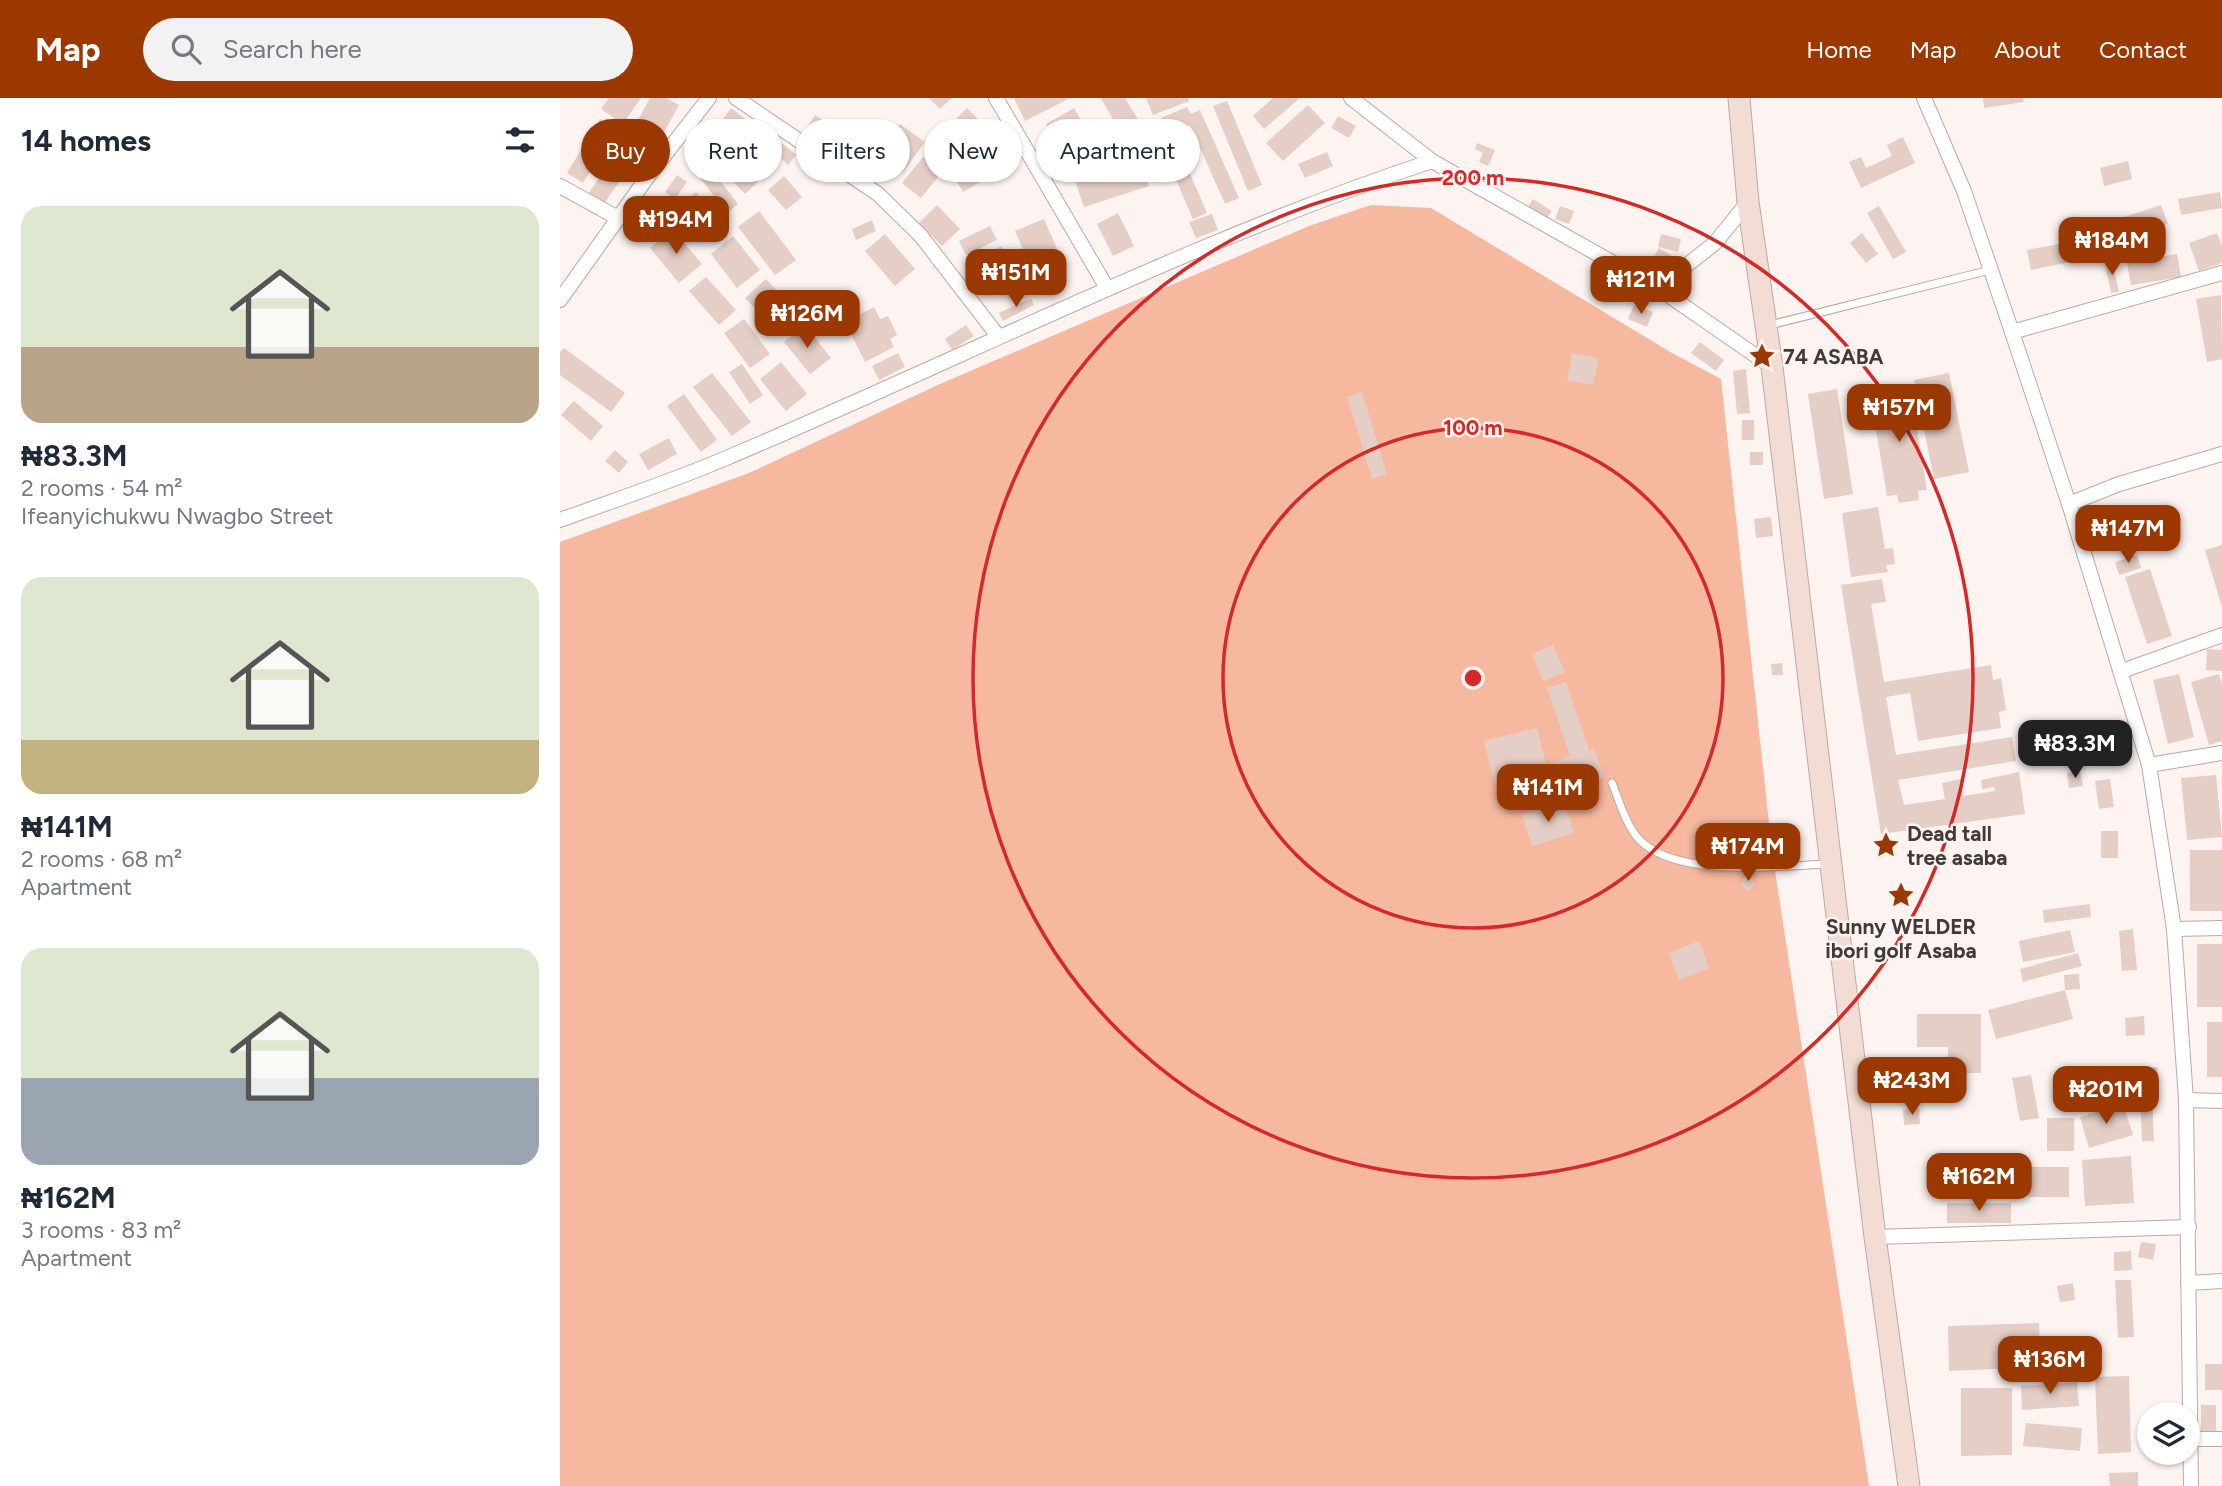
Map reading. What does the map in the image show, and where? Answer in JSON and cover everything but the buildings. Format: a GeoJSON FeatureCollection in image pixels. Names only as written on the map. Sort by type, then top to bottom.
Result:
{"type":"FeatureCollection","features":[{"type":"Feature","properties":{"kind":"main road"},"geometry":{"type":"LineString","coordinates":[[1739,98],[1748,202],[1772,367],[1874,1237],[1909,1486]]}},
{"type":"Feature","properties":{"kind":"street"},"geometry":{"type":"LineString","coordinates":[[560,300],[709,98]]}},
{"type":"Feature","properties":{"kind":"street"},"geometry":{"type":"LineString","coordinates":[[736,98],[878,194],[921,236],[998,336]]}},
{"type":"Feature","properties":{"kind":"street"},"geometry":{"type":"LineString","coordinates":[[996,98],[1107,288]]}},
{"type":"Feature","properties":{"kind":"street"},"geometry":{"type":"LineString","coordinates":[[1351,98],[1432,161],[1658,288],[1772,367]]}},
{"type":"Feature","properties":{"kind":"street"},"geometry":{"type":"LineString","coordinates":[[1924,98],[1964,191],[2012,332],[2122,671],[2149,765],[2174,929],[2186,1100],[2191,1402]]}},
{"type":"Feature","properties":{"kind":"street"},"geometry":{"type":"LineString","coordinates":[[560,520],[723,460],[1107,288],[1327,196],[1432,161]]}},
{"type":"Feature","properties":{"kind":"street"},"geometry":{"type":"LineString","coordinates":[[560,186],[618,218]]}},
{"type":"Feature","properties":{"kind":"street"},"geometry":{"type":"LineString","coordinates":[[1658,288],[1715,243],[1748,202]]}},
{"type":"Feature","properties":{"kind":"street"},"geometry":{"type":"LineString","coordinates":[[2012,332],[2222,272]]}},
{"type":"Feature","properties":{"kind":"street"},"geometry":{"type":"LineString","coordinates":[[2069,505],[2119,484],[2222,454]]}},
{"type":"Feature","properties":{"kind":"street"},"geometry":{"type":"LineString","coordinates":[[2122,671],[2222,635]]}},
{"type":"Feature","properties":{"kind":"street"},"geometry":{"type":"LineString","coordinates":[[2149,765],[2222,753]]}},
{"type":"Feature","properties":{"kind":"street"},"geometry":{"type":"LineString","coordinates":[[2174,929],[2222,929]]}},
{"type":"Feature","properties":{"kind":"street"},"geometry":{"type":"LineString","coordinates":[[2186,1100],[2222,1101]]}},
{"type":"Feature","properties":{"kind":"street"},"geometry":{"type":"LineString","coordinates":[[1874,1237],[2189,1227]]}},
{"type":"Feature","properties":{"kind":"street"},"geometry":{"type":"LineString","coordinates":[[2188,1283],[2222,1281]]}},
{"type":"Feature","properties":{"kind":"street"},"geometry":{"type":"LineString","coordinates":[[2200,1438],[2222,1439]]}},
{"type":"Feature","properties":{"kind":"street"},"geometry":{"type":"LineString","coordinates":[[2191,1465],[2191,1486]]}},
{"type":"Feature","properties":{"kind":"lane"},"geometry":{"type":"LineString","coordinates":[[1766,326],[1990,270]]}},
{"type":"Feature","properties":{"kind":"lane"},"geometry":{"type":"LineString","coordinates":[[1612,783],[1636,835],[1656,851],[1683,861],[1724,866],[1831,863]]}},
{"type":"Feature","properties":{"kind":"shaded area"},"geometry":{"type":"Polygon","coordinates":[[[1371,205],[1431,208],[1672,353],[1721,379],[1772,851],[1869,1486],[560,1486],[560,542],[749,473],[940,384],[1309,226],[1371,205]]]}},
{"type":"Feature","properties":{"kind":"place","name":"74 ASABA"},"geometry":{"type":"Point","coordinates":[1762,356]}},
{"type":"Feature","properties":{"kind":"place","name":"Dead tall tree asaba"},"geometry":{"type":"Point","coordinates":[1886,845]}},
{"type":"Feature","properties":{"kind":"place","name":"Sunny WELDER ibori golf Asaba"},"geometry":{"type":"Point","coordinates":[1901,895]}}]}
